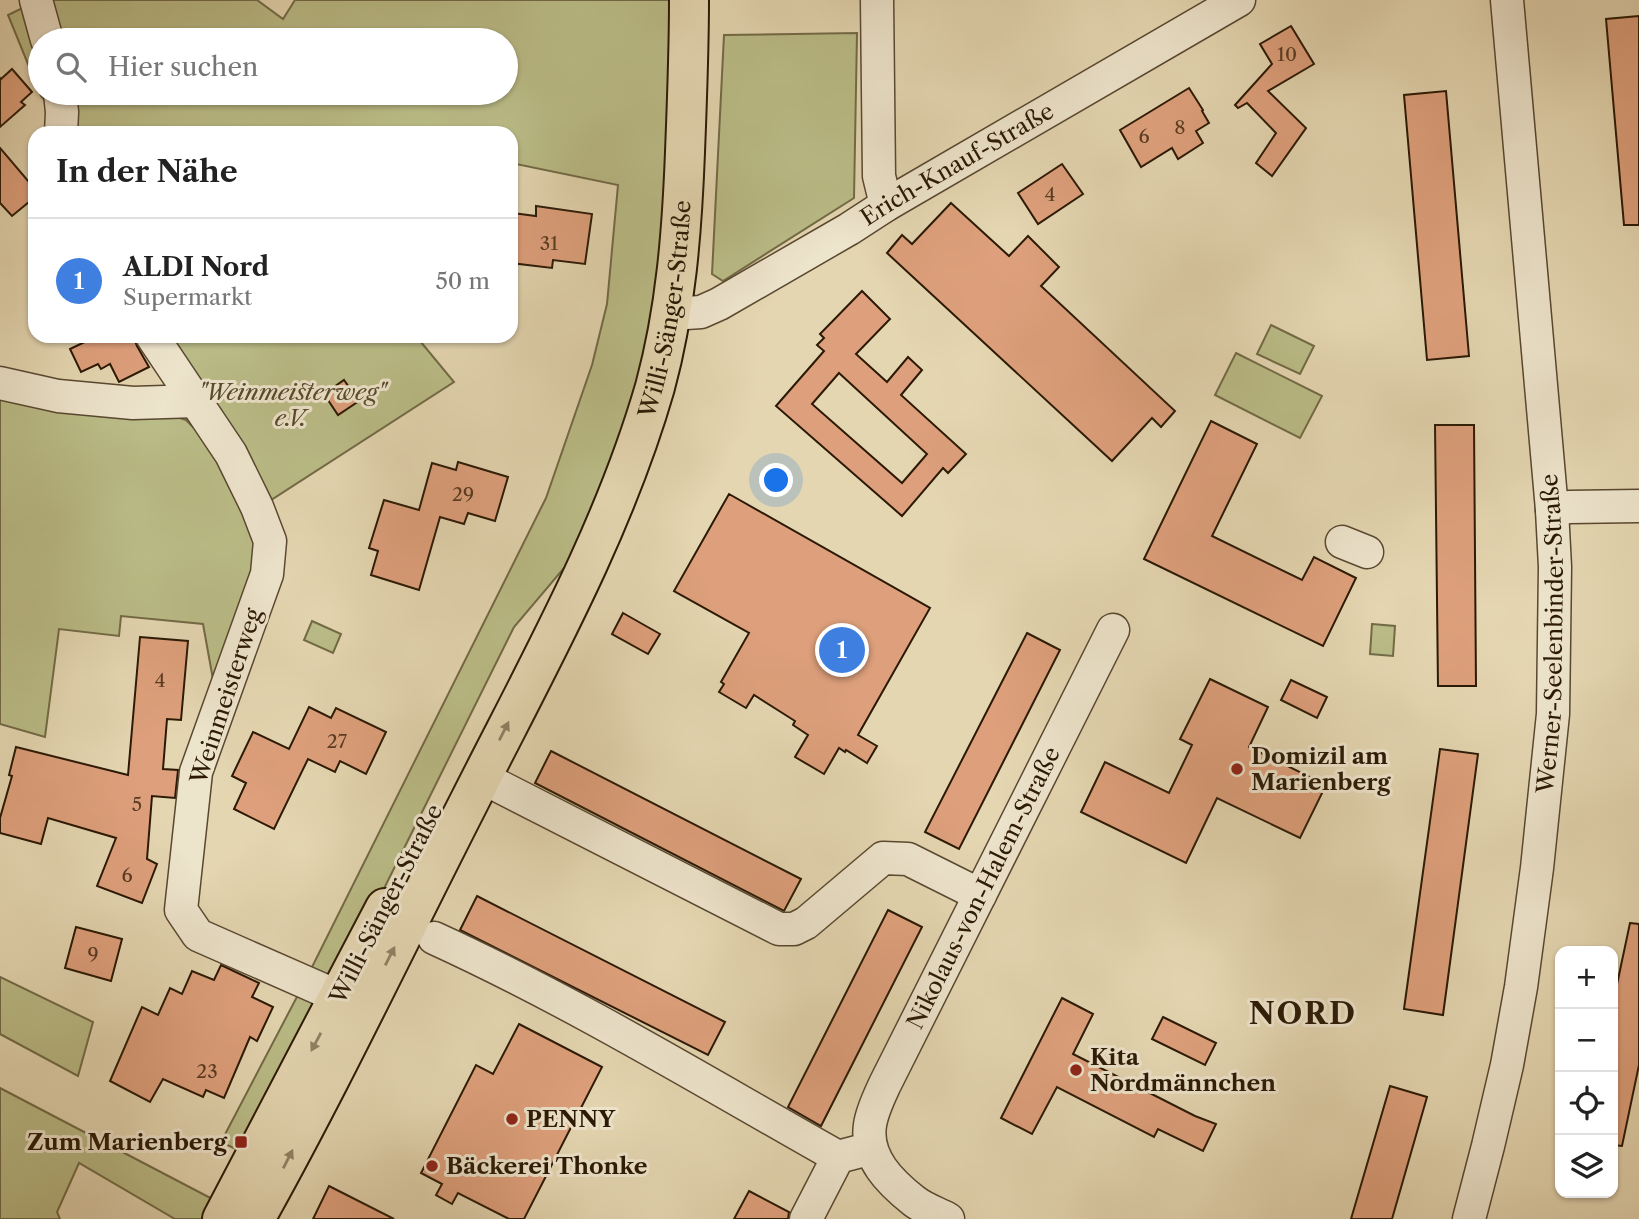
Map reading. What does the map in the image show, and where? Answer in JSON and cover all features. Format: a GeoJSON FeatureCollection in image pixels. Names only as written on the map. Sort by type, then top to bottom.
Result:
{"type":"FeatureCollection","features":[{"type":"Feature","properties":{"kind":"main road","name":"Willi-Sänger-Straße"},"geometry":{"type":"LineString","coordinates":[[249,1218],[305,1126],[569,603],[627,473],[655,385],[671,314],[683,209],[689,52],[688,0]]}},
{"type":"Feature","properties":{"kind":"main road","name":"Willi-Sänger-Straße"},"geometry":{"type":"LineString","coordinates":[[249,1218],[339,997],[497,690],[569,603]]}},
{"type":"Feature","properties":{"kind":"street"},"geometry":{"type":"LineString","coordinates":[[36,0],[44,28]]}},
{"type":"Feature","properties":{"kind":"street"},"geometry":{"type":"LineString","coordinates":[[877,0],[879,176],[886,205]]}},
{"type":"Feature","properties":{"kind":"street","name":"Erich-Knauf-Straße"},"geometry":{"type":"LineString","coordinates":[[671,314],[701,312],[719,304],[1239,0]]}},
{"type":"Feature","properties":{"kind":"street","name":"Werner-Seelenbinder-Straße"},"geometry":{"type":"LineString","coordinates":[[1469,1219],[1507,1065],[1521,987],[1553,714],[1555,566],[1552,510],[1507,0]]}},
{"type":"Feature","properties":{"kind":"street"},"geometry":{"type":"LineString","coordinates":[[61,105],[61,126]]}},
{"type":"Feature","properties":{"kind":"street","name":"Weinmeisterweg"},"geometry":{"type":"LineString","coordinates":[[157,343],[231,454],[270,541],[267,574],[196,772],[181,910],[198,935],[339,997]]}},
{"type":"Feature","properties":{"kind":"street"},"geometry":{"type":"LineString","coordinates":[[0,383],[58,396],[121,401],[197,401]]}},
{"type":"Feature","properties":{"kind":"street"},"geometry":{"type":"LineString","coordinates":[[1552,510],[1569,507],[1639,506]]}},
{"type":"Feature","properties":{"kind":"street","name":"Nikolaus-von-Halem-Straße"},"geometry":{"type":"LineString","coordinates":[[871,1149],[869,1128],[885,1084],[1113,630]]}},
{"type":"Feature","properties":{"kind":"street"},"geometry":{"type":"LineString","coordinates":[[481,777],[779,929],[794,929],[806,923],[883,858],[908,859],[980,895]]}},
{"type":"Feature","properties":{"kind":"street"},"geometry":{"type":"LineString","coordinates":[[434,938],[610,1027],[838,1157],[871,1149],[882,1172],[916,1203],[948,1219]]}},
{"type":"Feature","properties":{"kind":"street"},"geometry":{"type":"LineString","coordinates":[[806,1219],[838,1157]]}},
{"type":"Feature","properties":{"kind":"green space"},"geometry":{"type":"Polygon","coordinates":[[[39,0],[257,0],[283,19],[295,0],[677,0],[667,253],[633,425],[570,561],[514,627],[345,967],[329,978],[309,973],[546,498],[592,365],[607,304],[618,185],[518,164],[518,126],[55,126],[54,111],[49,105],[518,105],[518,28],[28,28],[28,64],[8,15],[39,0]]]}},
{"type":"Feature","properties":{"kind":"green space"},"geometry":{"type":"Polygon","coordinates":[[[857,33],[854,198],[723,281],[712,274],[724,35],[857,33]]]}},
{"type":"Feature","properties":{"kind":"green space"},"geometry":{"type":"Polygon","coordinates":[[[1271,325],[1314,346],[1300,374],[1257,354],[1271,325]]]}},
{"type":"Feature","properties":{"kind":"green space","name":"\"Weinmeisterweg\" e.V."},"geometry":{"type":"Polygon","coordinates":[[[168,343],[422,343],[454,382],[271,500],[168,343]]]}},
{"type":"Feature","properties":{"kind":"green space"},"geometry":{"type":"Polygon","coordinates":[[[1236,353],[1322,396],[1300,438],[1215,395],[1236,353]]]}},
{"type":"Feature","properties":{"kind":"green space"},"geometry":{"type":"Polygon","coordinates":[[[0,389],[155,410],[186,420],[209,443],[250,527],[257,551],[256,572],[216,696],[203,624],[121,616],[119,636],[59,629],[45,737],[0,724],[0,389]]]}},
{"type":"Feature","properties":{"kind":"green space"},"geometry":{"type":"Polygon","coordinates":[[[312,621],[341,634],[333,653],[304,640],[312,621]]]}},
{"type":"Feature","properties":{"kind":"green space"},"geometry":{"type":"Polygon","coordinates":[[[1372,624],[1395,626],[1393,656],[1370,654],[1372,624]]]}},
{"type":"Feature","properties":{"kind":"green space"},"geometry":{"type":"Polygon","coordinates":[[[0,977],[93,1022],[78,1076],[0,1034],[0,977]]]}},
{"type":"Feature","properties":{"kind":"green space"},"geometry":{"type":"Polygon","coordinates":[[[300,991],[318,1006],[246,1154],[221,1142],[300,991]]]}},
{"type":"Feature","properties":{"kind":"green space"},"geometry":{"type":"Polygon","coordinates":[[[0,1088],[220,1203],[211,1219],[175,1219],[79,1163],[57,1212],[60,1219],[0,1219],[0,1088]]]}},
{"type":"Feature","properties":{"kind":"building"},"geometry":{"type":"Polygon","coordinates":[[[1639,16],[1639,225],[1624,225],[1606,19],[1639,16]]]}},
{"type":"Feature","properties":{"kind":"building"},"geometry":{"type":"Polygon","coordinates":[[[1291,26],[1314,64],[1268,91],[1306,128],[1272,176],[1256,163],[1276,133],[1247,103],[1238,108],[1235,105],[1272,64],[1260,44],[1291,26]]]}},
{"type":"Feature","properties":{"kind":"building"},"geometry":{"type":"Polygon","coordinates":[[[12,69],[28,87],[28,96],[21,102],[25,105],[0,127],[0,78],[12,69]]]}},
{"type":"Feature","properties":{"kind":"building"},"geometry":{"type":"Polygon","coordinates":[[[1189,88],[1209,123],[1196,131],[1203,143],[1178,159],[1172,148],[1141,167],[1120,130],[1189,88]]]}},
{"type":"Feature","properties":{"kind":"building"},"geometry":{"type":"Polygon","coordinates":[[[1446,91],[1469,356],[1427,360],[1404,95],[1446,91]]]}},
{"type":"Feature","properties":{"kind":"building"},"geometry":{"type":"Polygon","coordinates":[[[0,148],[28,181],[28,203],[12,216],[0,203],[0,148]]]}},
{"type":"Feature","properties":{"kind":"building"},"geometry":{"type":"Polygon","coordinates":[[[1062,164],[1083,194],[1038,224],[1018,193],[1062,164]]]}},
{"type":"Feature","properties":{"kind":"building"},"geometry":{"type":"Polygon","coordinates":[[[951,203],[1009,256],[1028,236],[1059,267],[1041,286],[1175,411],[1161,427],[1152,418],[1112,461],[887,253],[902,235],[912,244],[951,203]]]}},
{"type":"Feature","properties":{"kind":"building"},"geometry":{"type":"Polygon","coordinates":[[[536,206],[592,214],[585,264],[553,260],[552,268],[518,264],[518,214],[536,216],[536,206]]]}},
{"type":"Feature","properties":{"kind":"building"},"geometry":{"type":"Polygon","coordinates":[[[862,291],[890,319],[856,354],[887,382],[908,357],[922,370],[901,395],[966,454],[948,473],[943,468],[902,516],[776,406],[824,351],[817,345],[824,338],[820,334],[862,291]],[[839,373],[812,404],[902,483],[927,454],[839,373]]]}},
{"type":"Feature","properties":{"kind":"building"},"geometry":{"type":"Polygon","coordinates":[[[82,343],[136,343],[149,367],[119,382],[110,364],[101,369],[98,364],[81,372],[70,349],[82,343]]]}},
{"type":"Feature","properties":{"kind":"building"},"geometry":{"type":"Polygon","coordinates":[[[344,380],[359,401],[338,415],[324,394],[344,380]]]}},
{"type":"Feature","properties":{"kind":"building"},"geometry":{"type":"Polygon","coordinates":[[[1211,421],[1257,444],[1212,536],[1302,580],[1314,557],[1356,578],[1323,646],[1144,559],[1211,421]]]}},
{"type":"Feature","properties":{"kind":"building"},"geometry":{"type":"Polygon","coordinates":[[[1435,425],[1474,425],[1476,686],[1438,686],[1435,425]]]}},
{"type":"Feature","properties":{"kind":"building"},"geometry":{"type":"Polygon","coordinates":[[[458,462],[508,477],[495,521],[468,513],[464,524],[440,517],[419,590],[371,575],[378,551],[369,548],[384,500],[419,510],[432,463],[456,470],[458,462]]]}},
{"type":"Feature","properties":{"kind":"building"},"geometry":{"type":"Polygon","coordinates":[[[729,494],[930,608],[858,735],[877,746],[867,763],[839,748],[824,774],[795,757],[808,735],[793,725],[795,721],[754,695],[746,708],[719,692],[724,684],[721,682],[749,633],[674,591],[729,494]]]}},
{"type":"Feature","properties":{"kind":"building"},"geometry":{"type":"Polygon","coordinates":[[[623,613],[660,634],[648,654],[612,634],[623,613]]]}},
{"type":"Feature","properties":{"kind":"building"},"geometry":{"type":"Polygon","coordinates":[[[1027,633],[1060,650],[959,849],[925,832],[1027,633]]]}},
{"type":"Feature","properties":{"kind":"building"},"geometry":{"type":"Polygon","coordinates":[[[140,637],[188,641],[181,720],[167,719],[163,769],[178,770],[175,798],[152,796],[147,859],[157,864],[142,903],[97,886],[116,838],[48,818],[41,844],[0,833],[0,818],[12,776],[9,775],[16,747],[128,775],[140,637]]]}},
{"type":"Feature","properties":{"kind":"building","name":"Domizil am Marienberg"},"geometry":{"type":"Polygon","coordinates":[[[1210,679],[1268,707],[1249,747],[1326,785],[1300,838],[1217,798],[1186,863],[1081,812],[1105,762],[1169,793],[1192,745],[1180,739],[1210,679]]]}},
{"type":"Feature","properties":{"kind":"building"},"geometry":{"type":"Polygon","coordinates":[[[1291,680],[1327,697],[1317,718],[1281,700],[1291,680]]]}},
{"type":"Feature","properties":{"kind":"building"},"geometry":{"type":"Polygon","coordinates":[[[309,707],[331,718],[336,708],[386,732],[366,774],[340,761],[335,772],[308,759],[274,829],[234,809],[246,783],[232,776],[253,732],[289,749],[309,707]]]}},
{"type":"Feature","properties":{"kind":"building"},"geometry":{"type":"Polygon","coordinates":[[[1440,749],[1478,754],[1443,1015],[1404,1009],[1440,749]]]}},
{"type":"Feature","properties":{"kind":"building"},"geometry":{"type":"Polygon","coordinates":[[[551,751],[801,879],[784,911],[535,783],[551,751]]]}},
{"type":"Feature","properties":{"kind":"building"},"geometry":{"type":"Polygon","coordinates":[[[477,896],[725,1022],[708,1055],[460,930],[477,896]]]}},
{"type":"Feature","properties":{"kind":"building"},"geometry":{"type":"Polygon","coordinates":[[[888,910],[922,927],[821,1126],[788,1107],[888,910]]]}},
{"type":"Feature","properties":{"kind":"building"},"geometry":{"type":"Polygon","coordinates":[[[1630,923],[1639,924],[1639,1065],[1622,1146],[1618,1146],[1618,979],[1630,923]]]}},
{"type":"Feature","properties":{"kind":"building"},"geometry":{"type":"Polygon","coordinates":[[[76,927],[122,939],[111,981],[65,968],[76,927]]]}},
{"type":"Feature","properties":{"kind":"building"},"geometry":{"type":"Polygon","coordinates":[[[221,965],[259,983],[252,997],[273,1007],[257,1041],[250,1037],[224,1098],[206,1090],[203,1097],[163,1079],[150,1102],[110,1081],[142,1007],[158,1015],[170,988],[182,994],[192,971],[214,980],[221,965]]]}},
{"type":"Feature","properties":{"kind":"building"},"geometry":{"type":"Polygon","coordinates":[[[1062,998],[1093,1014],[1073,1054],[1216,1124],[1203,1151],[1158,1129],[1154,1137],[1057,1087],[1032,1134],[1001,1118],[1062,998]]]}},
{"type":"Feature","properties":{"kind":"building"},"geometry":{"type":"Polygon","coordinates":[[[1163,1017],[1216,1043],[1205,1065],[1152,1039],[1163,1017]]]}},
{"type":"Feature","properties":{"kind":"building","name":"PENNY"},"geometry":{"type":"Polygon","coordinates":[[[519,1024],[602,1067],[524,1219],[509,1219],[458,1193],[452,1204],[436,1195],[442,1184],[421,1173],[476,1065],[493,1074],[519,1024]]]}},
{"type":"Feature","properties":{"kind":"building"},"geometry":{"type":"Polygon","coordinates":[[[1390,1086],[1427,1097],[1392,1219],[1351,1219],[1390,1086]]]}},
{"type":"Feature","properties":{"kind":"building"},"geometry":{"type":"Polygon","coordinates":[[[329,1186],[394,1219],[313,1219],[329,1186]]]}},
{"type":"Feature","properties":{"kind":"building"},"geometry":{"type":"Polygon","coordinates":[[[749,1191],[789,1212],[788,1219],[734,1219],[749,1191]]]}},
{"type":"Feature","properties":{"kind":"place","name":"ALDI Nord"},"geometry":{"type":"Point","coordinates":[842,650]}},
{"type":"Feature","properties":{"kind":"place","name":"Domizil am Marienberg"},"geometry":{"type":"Point","coordinates":[1237,769]}},
{"type":"Feature","properties":{"kind":"place","name":"Kita Nordmännchen"},"geometry":{"type":"Point","coordinates":[1076,1070]}},
{"type":"Feature","properties":{"kind":"place","name":"PENNY"},"geometry":{"type":"Point","coordinates":[512,1119]}},
{"type":"Feature","properties":{"kind":"place","name":"Zum Marienberg"},"geometry":{"type":"Point","coordinates":[241,1142]}},
{"type":"Feature","properties":{"kind":"place","name":"Bäckerei Thonke"},"geometry":{"type":"Point","coordinates":[432,1166]}},
{"type":"Feature","properties":{"kind":"district","name":"NORD"},"geometry":{"type":"Point","coordinates":[1303,1014]}}]}
